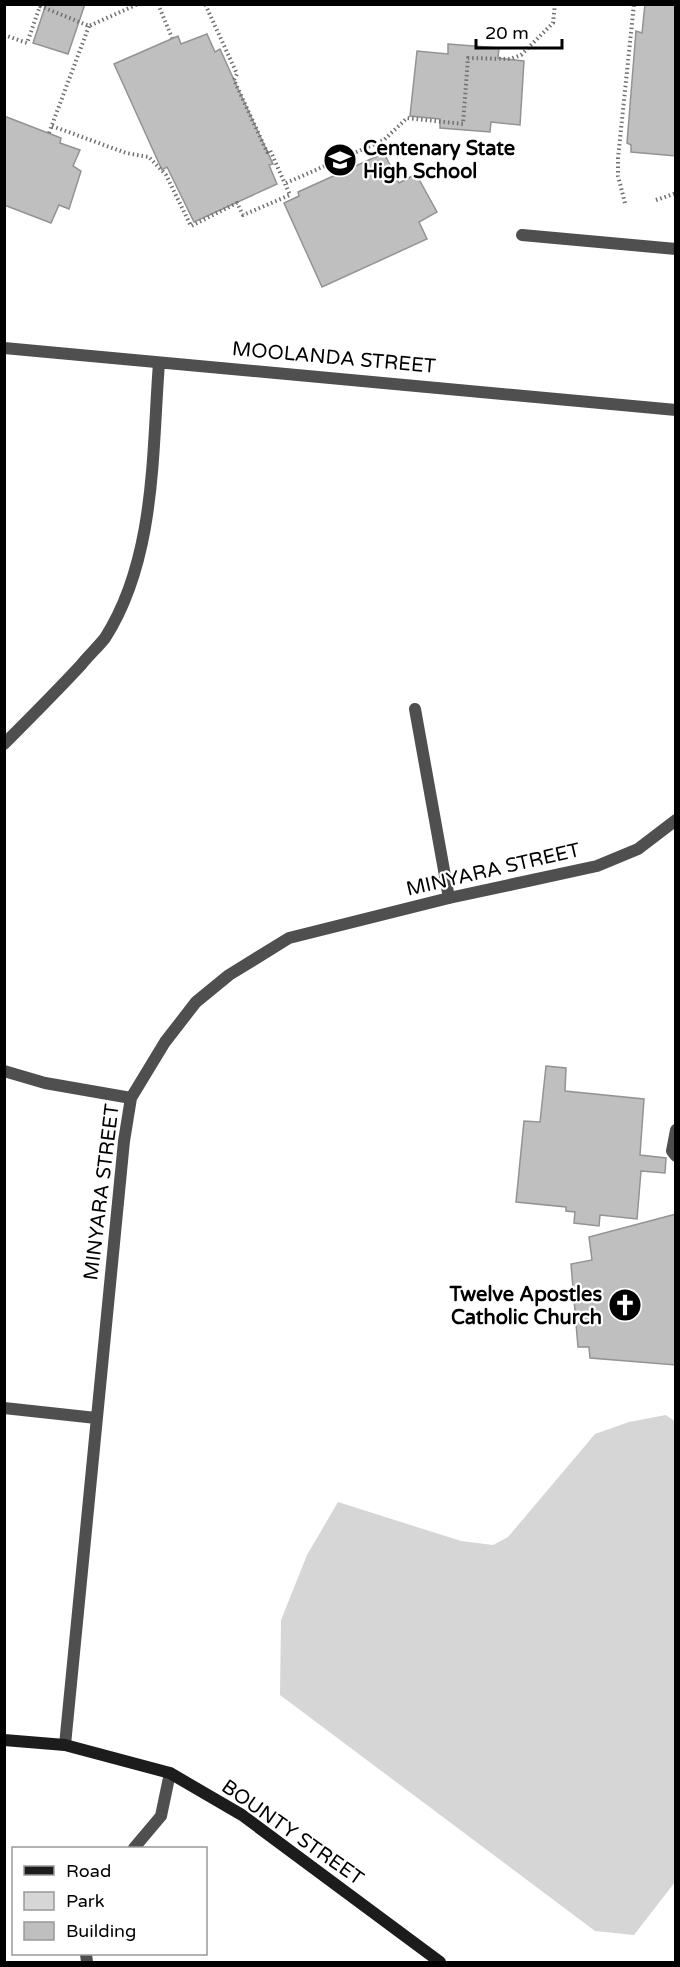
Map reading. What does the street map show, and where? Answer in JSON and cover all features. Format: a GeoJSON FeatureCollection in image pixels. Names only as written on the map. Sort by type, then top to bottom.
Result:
{"type":"FeatureCollection","features":[{"type":"Feature","properties":{"kind":"street"},"geometry":{"type":"LineString","coordinates":[[522,235],[675,249]]}},
{"type":"Feature","properties":{"kind":"street","name":"MOOLANDA STREET"},"geometry":{"type":"LineString","coordinates":[[4,348],[675,410]]}},
{"type":"Feature","properties":{"kind":"street"},"geometry":{"type":"LineString","coordinates":[[4,744],[54,694],[104,638],[124,597],[137,560],[147,515],[159,363]]}},
{"type":"Feature","properties":{"kind":"street","name":"MOOLANDA STREET"},"geometry":{"type":"LineString","coordinates":[[659,407],[675,404]]}},
{"type":"Feature","properties":{"kind":"street"},"geometry":{"type":"LineString","coordinates":[[415,709],[449,898]]}},
{"type":"Feature","properties":{"kind":"street","name":"MINYARA STREET"},"geometry":{"type":"LineString","coordinates":[[65,1745],[124,1141],[131,1098],[165,1042],[196,1002],[229,975],[289,938],[449,898],[597,866],[638,849],[675,820]]}},
{"type":"Feature","properties":{"kind":"street"},"geometry":{"type":"LineString","coordinates":[[4,1071],[45,1083],[131,1098]]}},
{"type":"Feature","properties":{"kind":"street"},"geometry":{"type":"LineString","coordinates":[[675,1130],[672,1151],[675,1156]]}},
{"type":"Feature","properties":{"kind":"street"},"geometry":{"type":"LineString","coordinates":[[4,1408],[96,1418]]}},
{"type":"Feature","properties":{"kind":"street","name":"BOUNTY STREET"},"geometry":{"type":"LineString","coordinates":[[4,1740],[65,1745],[170,1773],[242,1815],[440,1962]]}},
{"type":"Feature","properties":{"kind":"street"},"geometry":{"type":"LineString","coordinates":[[135,1847],[161,1816],[170,1773]]}},
{"type":"Feature","properties":{"kind":"path"},"geometry":{"type":"LineString","coordinates":[[49,133],[89,26],[138,4]]}},
{"type":"Feature","properties":{"kind":"path"},"geometry":{"type":"LineString","coordinates":[[158,4],[172,38]]}},
{"type":"Feature","properties":{"kind":"path"},"geometry":{"type":"LineString","coordinates":[[52,126],[126,153],[148,157],[166,175],[191,226],[237,203],[243,215],[290,195],[270,150],[267,152],[234,80],[237,74],[205,4]]}},
{"type":"Feature","properties":{"kind":"path"},"geometry":{"type":"LineString","coordinates":[[286,183],[384,140],[407,118],[462,124],[468,58],[510,59],[521,55],[554,23],[555,4]]}},
{"type":"Feature","properties":{"kind":"path"},"geometry":{"type":"LineString","coordinates":[[625,203],[618,176],[618,158],[634,4]]}},
{"type":"Feature","properties":{"kind":"path"},"geometry":{"type":"LineString","coordinates":[[4,35],[27,44],[38,5],[89,26]]}},
{"type":"Feature","properties":{"kind":"path"},"geometry":{"type":"LineString","coordinates":[[656,200],[675,193]]}},
{"type":"Feature","properties":{"kind":"green space"},"geometry":{"type":"Polygon","coordinates":[[[666,1415],[676,1422],[675,1882],[634,1935],[595,1931],[280,1695],[281,1620],[307,1555],[338,1502],[461,1541],[493,1545],[508,1537],[595,1434],[629,1422],[666,1415]]]}},
{"type":"Feature","properties":{"kind":"building"},"geometry":{"type":"Polygon","coordinates":[[[46,4],[85,4],[68,54],[33,43],[46,4]]]}},
{"type":"Feature","properties":{"kind":"building"},"geometry":{"type":"Polygon","coordinates":[[[645,4],[676,4],[676,156],[631,152],[631,145],[627,143],[636,31],[642,33],[645,4]]]}},
{"type":"Feature","properties":{"kind":"building"},"geometry":{"type":"Polygon","coordinates":[[[207,34],[215,52],[220,49],[273,164],[269,165],[277,184],[194,222],[167,167],[162,170],[114,64],[178,36],[181,44],[207,34]]]}},
{"type":"Feature","properties":{"kind":"building"},"geometry":{"type":"Polygon","coordinates":[[[448,44],[499,48],[498,58],[524,61],[520,125],[491,122],[490,132],[440,128],[440,119],[410,116],[417,51],[448,54],[448,44]]]}},
{"type":"Feature","properties":{"kind":"building"},"geometry":{"type":"Polygon","coordinates":[[[4,116],[61,138],[60,143],[80,150],[73,166],[81,171],[69,209],[59,205],[51,223],[4,205],[4,116]]]}},
{"type":"Feature","properties":{"kind":"building"},"geometry":{"type":"Polygon","coordinates":[[[384,153],[399,183],[416,174],[437,212],[419,222],[427,239],[322,287],[284,203],[299,196],[298,192],[384,153]]]}},
{"type":"Feature","properties":{"kind":"building"},"geometry":{"type":"Polygon","coordinates":[[[546,1066],[566,1068],[565,1091],[644,1099],[640,1155],[666,1158],[665,1173],[641,1171],[637,1219],[600,1215],[599,1226],[574,1223],[575,1212],[566,1211],[566,1207],[516,1202],[524,1121],[540,1122],[546,1066]]]}},
{"type":"Feature","properties":{"kind":"building","name":"Twelve Apostles Catholic Church"},"geometry":{"type":"Polygon","coordinates":[[[676,1214],[676,1365],[590,1358],[589,1347],[578,1347],[571,1264],[592,1260],[589,1237],[676,1214]]]}},
{"type":"Feature","properties":{"kind":"place","name":"Centenary State High School"},"geometry":{"type":"Point","coordinates":[340,160]}},
{"type":"Feature","properties":{"kind":"place","name":"Twelve Apostles Catholic Church"},"geometry":{"type":"Point","coordinates":[625,1305]}}]}
